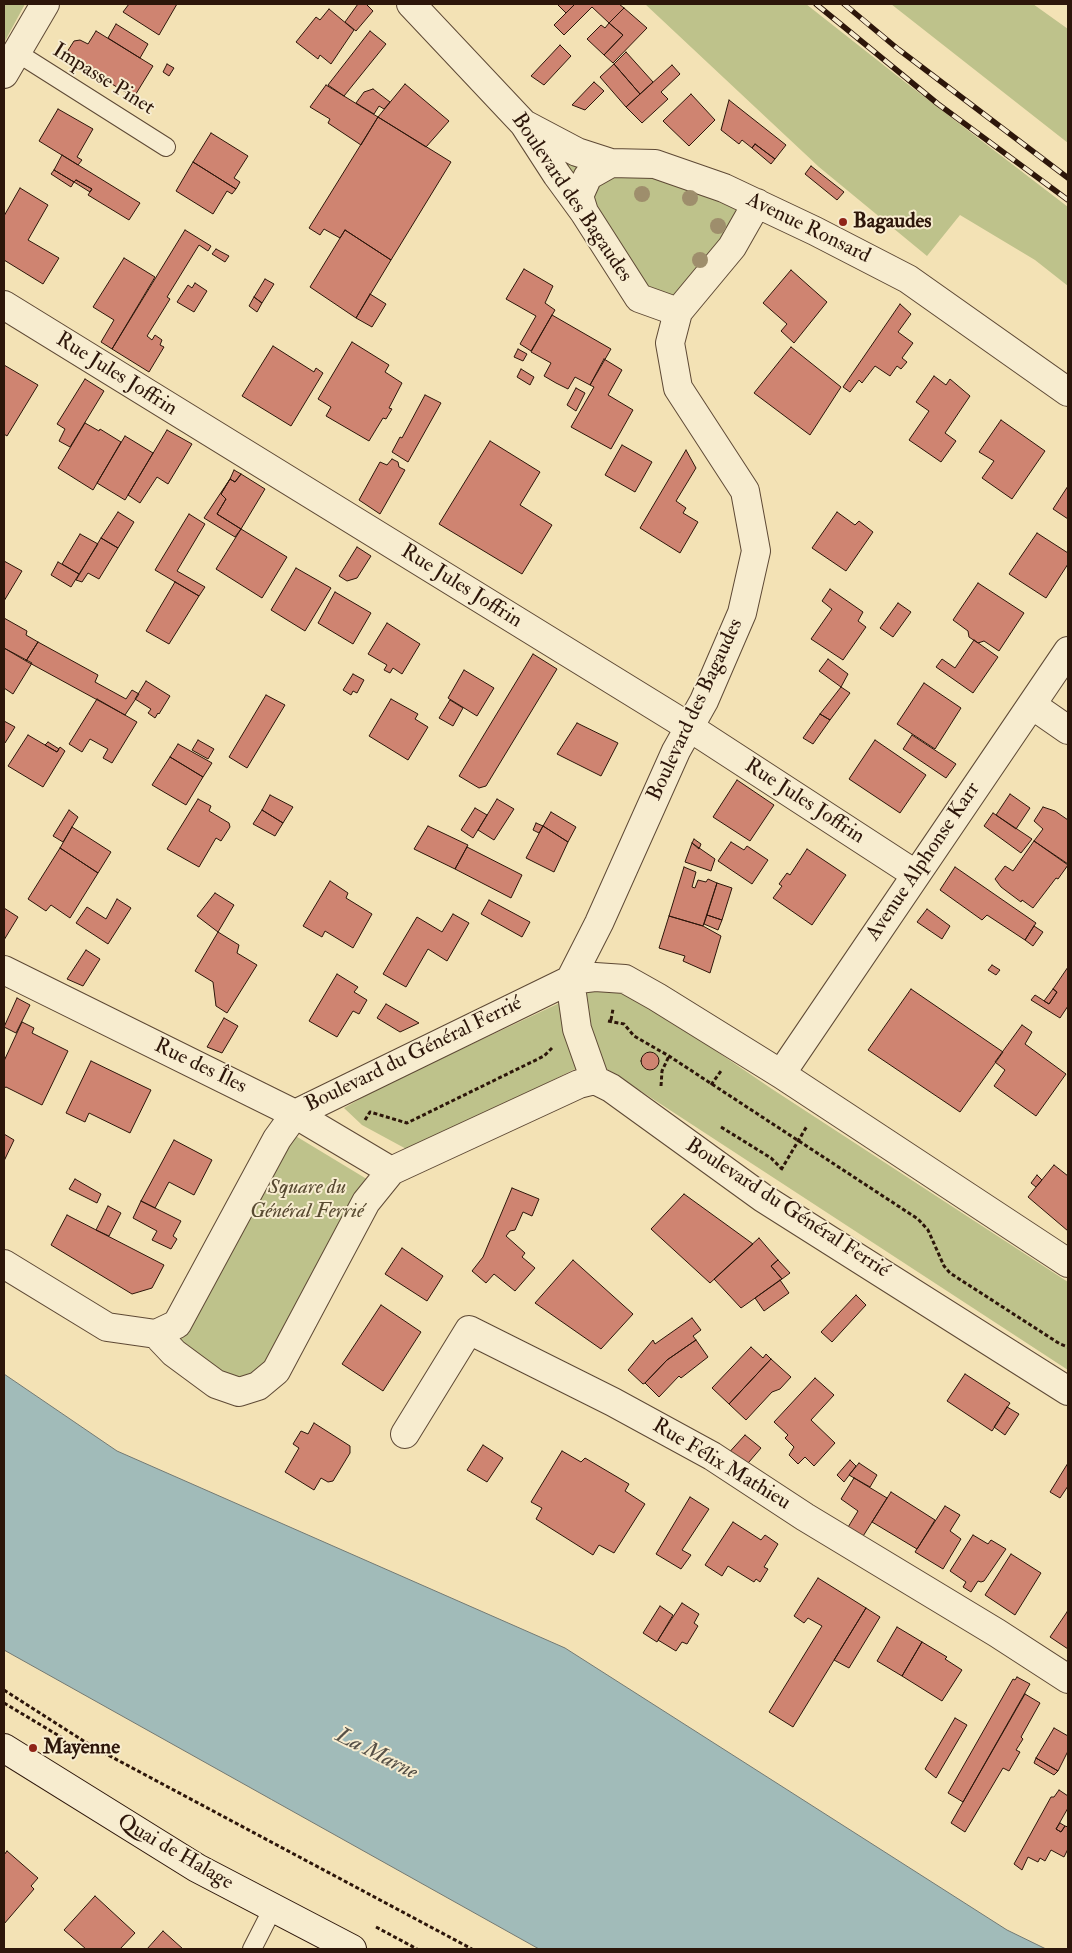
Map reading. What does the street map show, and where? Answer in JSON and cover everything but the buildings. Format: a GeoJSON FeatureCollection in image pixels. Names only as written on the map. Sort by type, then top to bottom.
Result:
{"type":"FeatureCollection","features":[{"type":"Feature","properties":{"kind":"street"},"geometry":{"type":"LineString","coordinates":[[10,63],[45,4]]}},
{"type":"Feature","properties":{"kind":"street","name":"Boulevard des Bagaudes"},"geometry":{"type":"LineString","coordinates":[[411,4],[524,124],[584,212],[639,298],[678,312]]}},
{"type":"Feature","properties":{"kind":"street","name":"Avenue Ronsard"},"geometry":{"type":"LineString","coordinates":[[524,124],[577,152],[612,163],[655,164],[724,188],[815,231],[908,279],[1068,392]]}},
{"type":"Feature","properties":{"kind":"street"},"geometry":{"type":"LineString","coordinates":[[584,212],[579,196],[588,176],[612,163]]}},
{"type":"Feature","properties":{"kind":"street","name":"Boulevard des Bagaudes"},"geometry":{"type":"LineString","coordinates":[[570,980],[598,924],[676,751],[704,701],[742,613],[756,551],[745,491],[678,388],[670,343],[678,312],[732,247],[757,203]]}},
{"type":"Feature","properties":{"kind":"street","name":"Rue Jules Joffrin"},"geometry":{"type":"LineString","coordinates":[[4,305],[689,727],[915,874]]}},
{"type":"Feature","properties":{"kind":"street","name":"Avenue Alphonse Karr"},"geometry":{"type":"LineString","coordinates":[[781,1074],[1068,651]]}},
{"type":"Feature","properties":{"kind":"street"},"geometry":{"type":"LineString","coordinates":[[1032,704],[1068,730]]}},
{"type":"Feature","properties":{"kind":"street","name":"Rue des Îles"},"geometry":{"type":"LineString","coordinates":[[4,970],[295,1114],[391,1171]]}},
{"type":"Feature","properties":{"kind":"street","name":"Boulevard du Général Ferrié"},"geometry":{"type":"LineString","coordinates":[[156,1334],[177,1324],[277,1139],[295,1114],[570,980],[595,977],[625,979],[673,1007],[781,1074],[1068,1263]]}},
{"type":"Feature","properties":{"kind":"street"},"geometry":{"type":"LineString","coordinates":[[4,1264],[107,1327],[156,1334],[174,1353],[216,1384],[239,1392],[258,1386],[276,1371],[366,1202],[391,1171],[579,1084],[595,1080],[577,1029],[570,980]]}},
{"type":"Feature","properties":{"kind":"street","name":"Boulevard du Général Ferrié"},"geometry":{"type":"LineString","coordinates":[[595,1080],[611,1088],[764,1198],[1068,1391]]}},
{"type":"Feature","properties":{"kind":"street","name":"Rue Félix Mathieu"},"geometry":{"type":"LineString","coordinates":[[406,1434],[468,1330],[613,1402],[712,1456],[805,1517],[1068,1679]]}},
{"type":"Feature","properties":{"kind":"street","name":"Quai de Halage"},"geometry":{"type":"LineString","coordinates":[[4,1748],[197,1868],[352,1949]]}},
{"type":"Feature","properties":{"kind":"lane","name":"Impasse Pinet"},"geometry":{"type":"LineString","coordinates":[[10,63],[166,147]]}},
{"type":"Feature","properties":{"kind":"lane"},"geometry":{"type":"LineString","coordinates":[[252,1949],[273,1908]]}},
{"type":"Feature","properties":{"kind":"path"},"geometry":{"type":"LineString","coordinates":[[604,1022],[611,1020],[624,1024],[634,1036],[669,1056],[923,1223],[944,1266],[950,1273],[1060,1344],[1068,1347]]}},
{"type":"Feature","properties":{"kind":"path"},"geometry":{"type":"LineString","coordinates":[[365,1121],[370,1112],[407,1123],[544,1056],[555,1045]]}},
{"type":"Feature","properties":{"kind":"path"},"geometry":{"type":"LineString","coordinates":[[663,1092],[660,1084],[662,1071],[669,1056]]}},
{"type":"Feature","properties":{"kind":"path"},"geometry":{"type":"LineString","coordinates":[[764,1198],[811,1119]]}},
{"type":"Feature","properties":{"kind":"path"},"geometry":{"type":"LineString","coordinates":[[719,1125],[771,1158],[782,1169]]}},
{"type":"Feature","properties":{"kind":"path"},"geometry":{"type":"LineString","coordinates":[[4,1690],[93,1747],[472,1949]]}},
{"type":"Feature","properties":{"kind":"path"},"geometry":{"type":"LineString","coordinates":[[4,1703],[60,1737],[76,1759]]}},
{"type":"Feature","properties":{"kind":"path"},"geometry":{"type":"LineString","coordinates":[[374,1926],[417,1949]]}},
{"type":"Feature","properties":{"kind":"green space"},"geometry":{"type":"Polygon","coordinates":[[[4,4],[25,4],[4,43],[4,4]]]}},
{"type":"Feature","properties":{"kind":"green space"},"geometry":{"type":"Polygon","coordinates":[[[645,4],[806,4],[1068,207],[1068,286],[1035,260],[960,215],[927,256],[819,167],[645,4]]]}},
{"type":"Feature","properties":{"kind":"green space"},"geometry":{"type":"Polygon","coordinates":[[[891,4],[1033,4],[1068,29],[1068,143],[891,4]]]}},
{"type":"Feature","properties":{"kind":"green space"},"geometry":{"type":"Polygon","coordinates":[[[524,124],[757,203],[678,312],[639,298],[524,124]]]}},
{"type":"Feature","properties":{"kind":"green space"},"geometry":{"type":"Polygon","coordinates":[[[585,991],[618,991],[663,1015],[772,1089],[1068,1282],[1068,1370],[607,1069],[577,1068],[410,1151],[362,1125],[344,1108],[381,1087],[585,991]]]}},
{"type":"Feature","properties":{"kind":"green space","name":"Square du Général Ferrié"},"geometry":{"type":"Polygon","coordinates":[[[294,1135],[370,1181],[258,1374],[234,1379],[177,1344],[294,1135]]]}},
{"type":"Feature","properties":{"kind":"water","name":"La Marne"},"geometry":{"type":"Polygon","coordinates":[[[4,1374],[117,1451],[565,1648],[1007,1930],[1046,1949],[539,1949],[4,1650],[4,1374]]]}},
{"type":"Feature","properties":{"kind":"railway"},"geometry":{"type":"LineString","coordinates":[[816,4],[938,104],[1068,200]]}},
{"type":"Feature","properties":{"kind":"railway"},"geometry":{"type":"LineString","coordinates":[[844,4],[898,49],[1068,178]]}},
{"type":"Feature","properties":{"kind":"place","name":"Bagaudes"},"geometry":{"type":"Point","coordinates":[843,222]}},
{"type":"Feature","properties":{"kind":"place","name":"Mayenne"},"geometry":{"type":"Point","coordinates":[33,1748]}}]}
